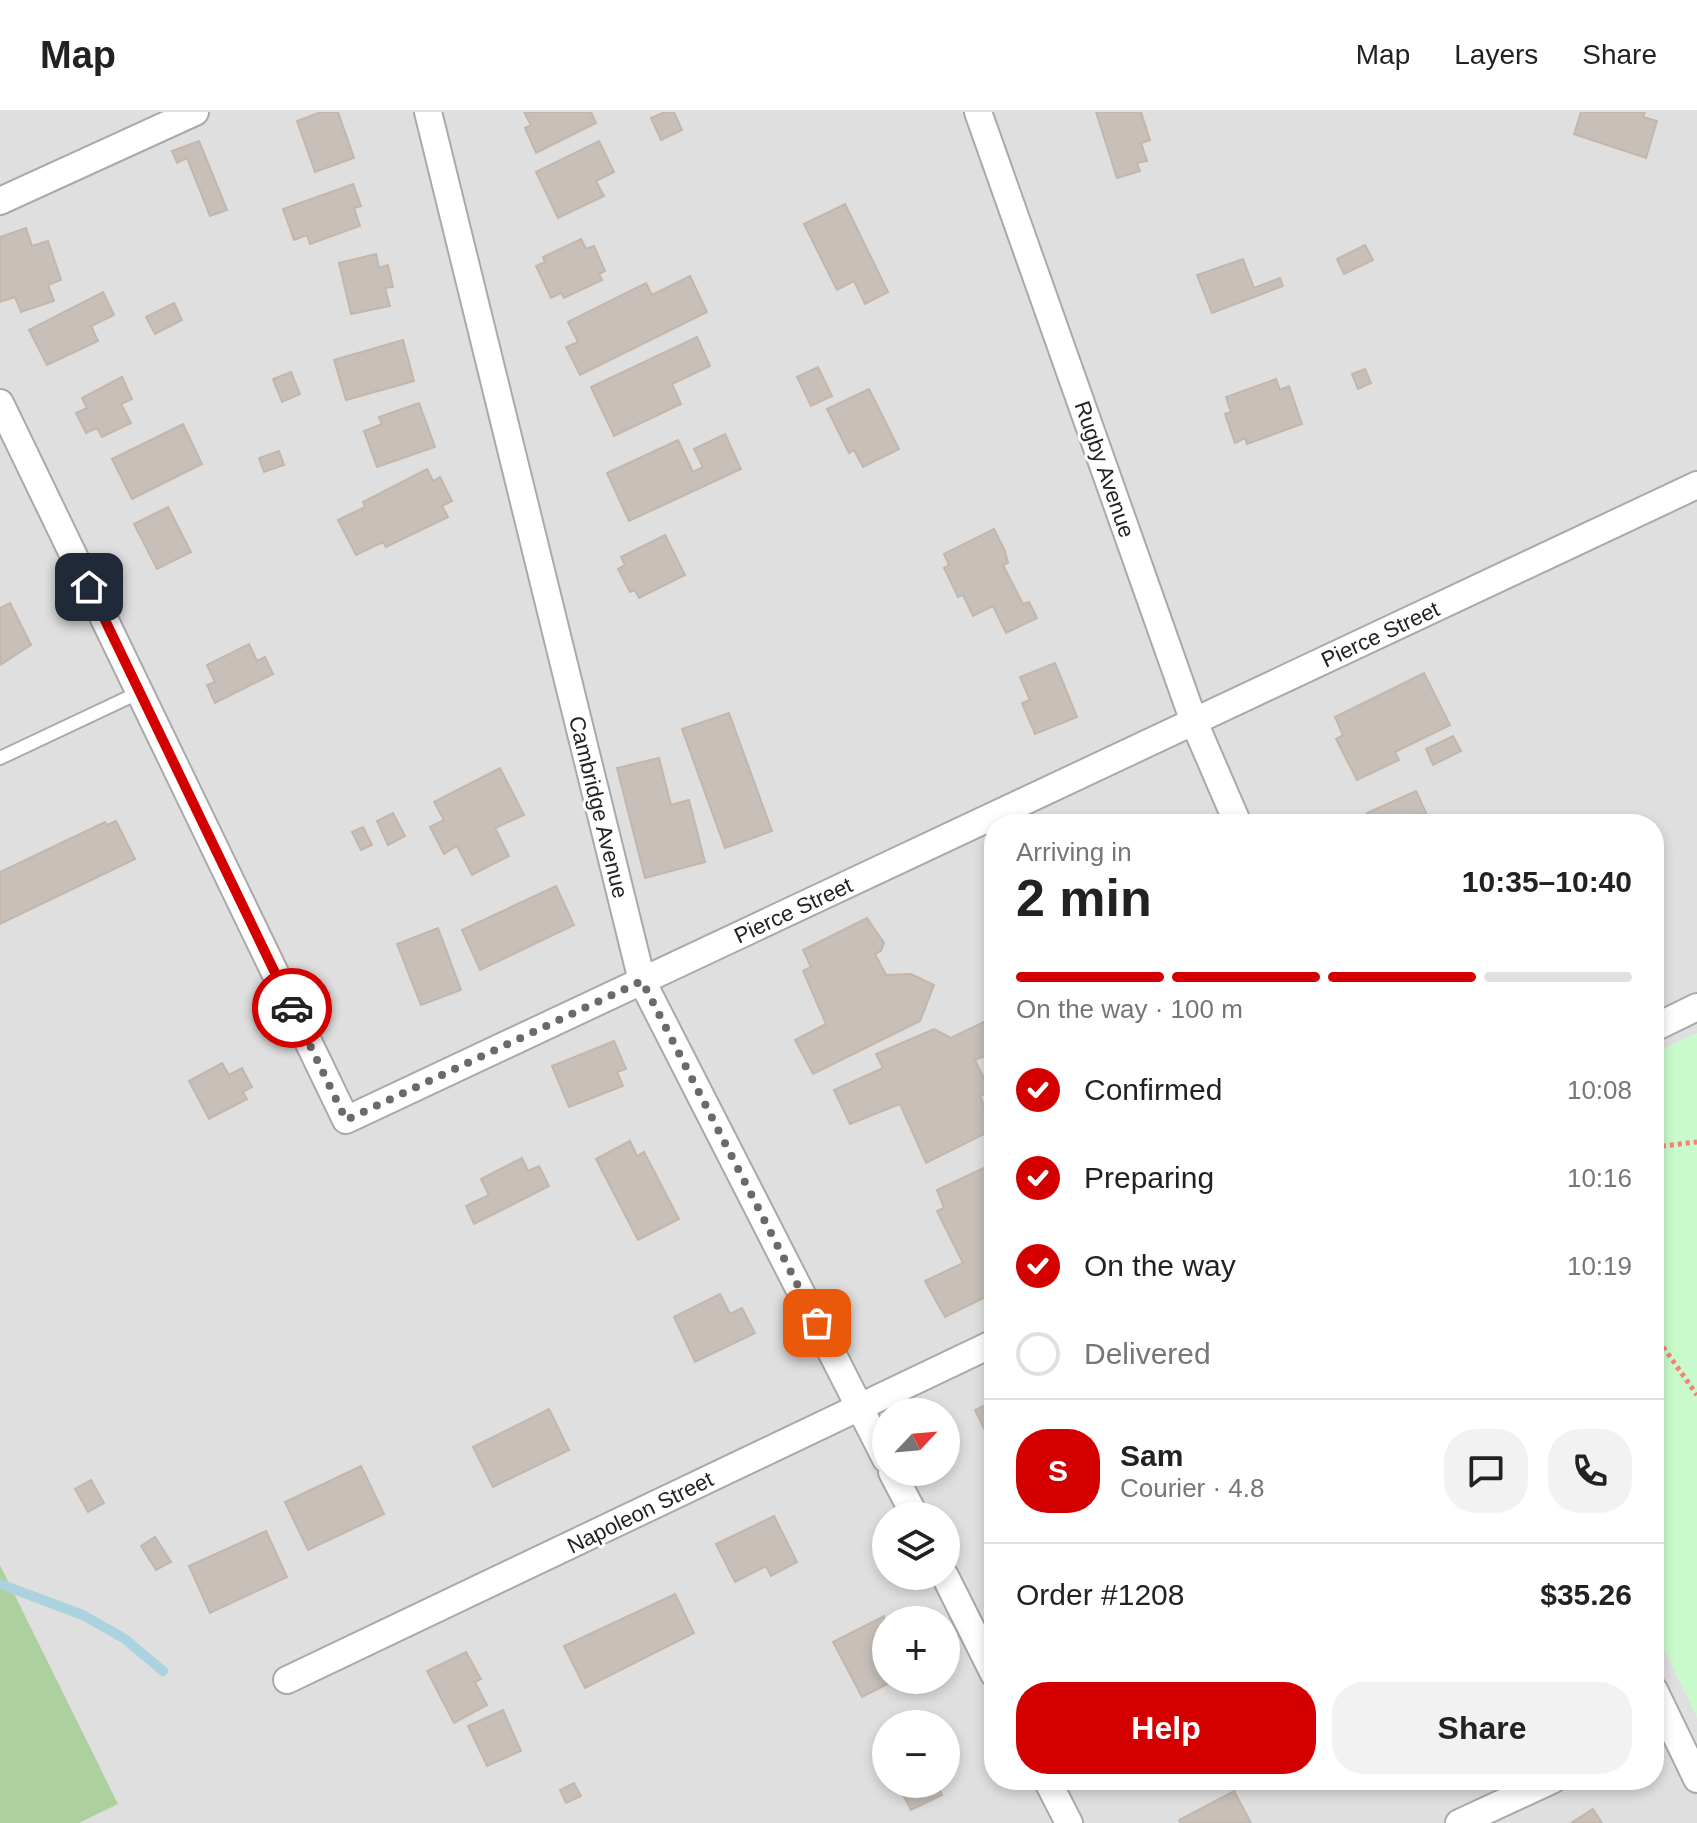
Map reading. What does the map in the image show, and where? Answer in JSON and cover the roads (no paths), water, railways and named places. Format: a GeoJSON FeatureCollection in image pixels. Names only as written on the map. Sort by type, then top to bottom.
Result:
{"type":"FeatureCollection","features":[{"type":"Feature","properties":{"kind":"street"},"geometry":{"type":"LineString","coordinates":[[0,201],[195,112]]}},
{"type":"Feature","properties":{"kind":"street","name":"Cambridge Avenue"},"geometry":{"type":"LineString","coordinates":[[428,112],[642,981],[872,1431]]}},
{"type":"Feature","properties":{"kind":"street","name":"Rugby Avenue"},"geometry":{"type":"LineString","coordinates":[[978,112],[1194,722],[1234,814]]}},
{"type":"Feature","properties":{"kind":"street","name":"Pierce Street"},"geometry":{"type":"LineString","coordinates":[[0,403],[346,1120],[984,821]]}},
{"type":"Feature","properties":{"kind":"street","name":"Pierce Street"},"geometry":{"type":"LineString","coordinates":[[998,814],[1697,485]]}},
{"type":"Feature","properties":{"kind":"street"},"geometry":{"type":"LineString","coordinates":[[1664,1023],[1697,1007]]}},
{"type":"Feature","properties":{"kind":"street","name":"Napoleon Street"},"geometry":{"type":"LineString","coordinates":[[287,1680],[984,1348]]}},
{"type":"Feature","properties":{"kind":"street"},"geometry":{"type":"LineString","coordinates":[[952,1590],[984,1654]]}},
{"type":"Feature","properties":{"kind":"street"},"geometry":{"type":"LineString","coordinates":[[1664,1732],[1697,1779]]}},
{"type":"Feature","properties":{"kind":"street"},"geometry":{"type":"LineString","coordinates":[[1052,1790],[1069,1823]]}},
{"type":"Feature","properties":{"kind":"street"},"geometry":{"type":"LineString","coordinates":[[1459,1823],[1530,1790]]}},
{"type":"Feature","properties":{"kind":"lane"},"geometry":{"type":"LineString","coordinates":[[0,758],[140,692]]}},
{"type":"Feature","properties":{"kind":"waterway"},"geometry":{"type":"LineString","coordinates":[[0,1584],[83,1615],[125,1639],[163,1671]]}}]}
